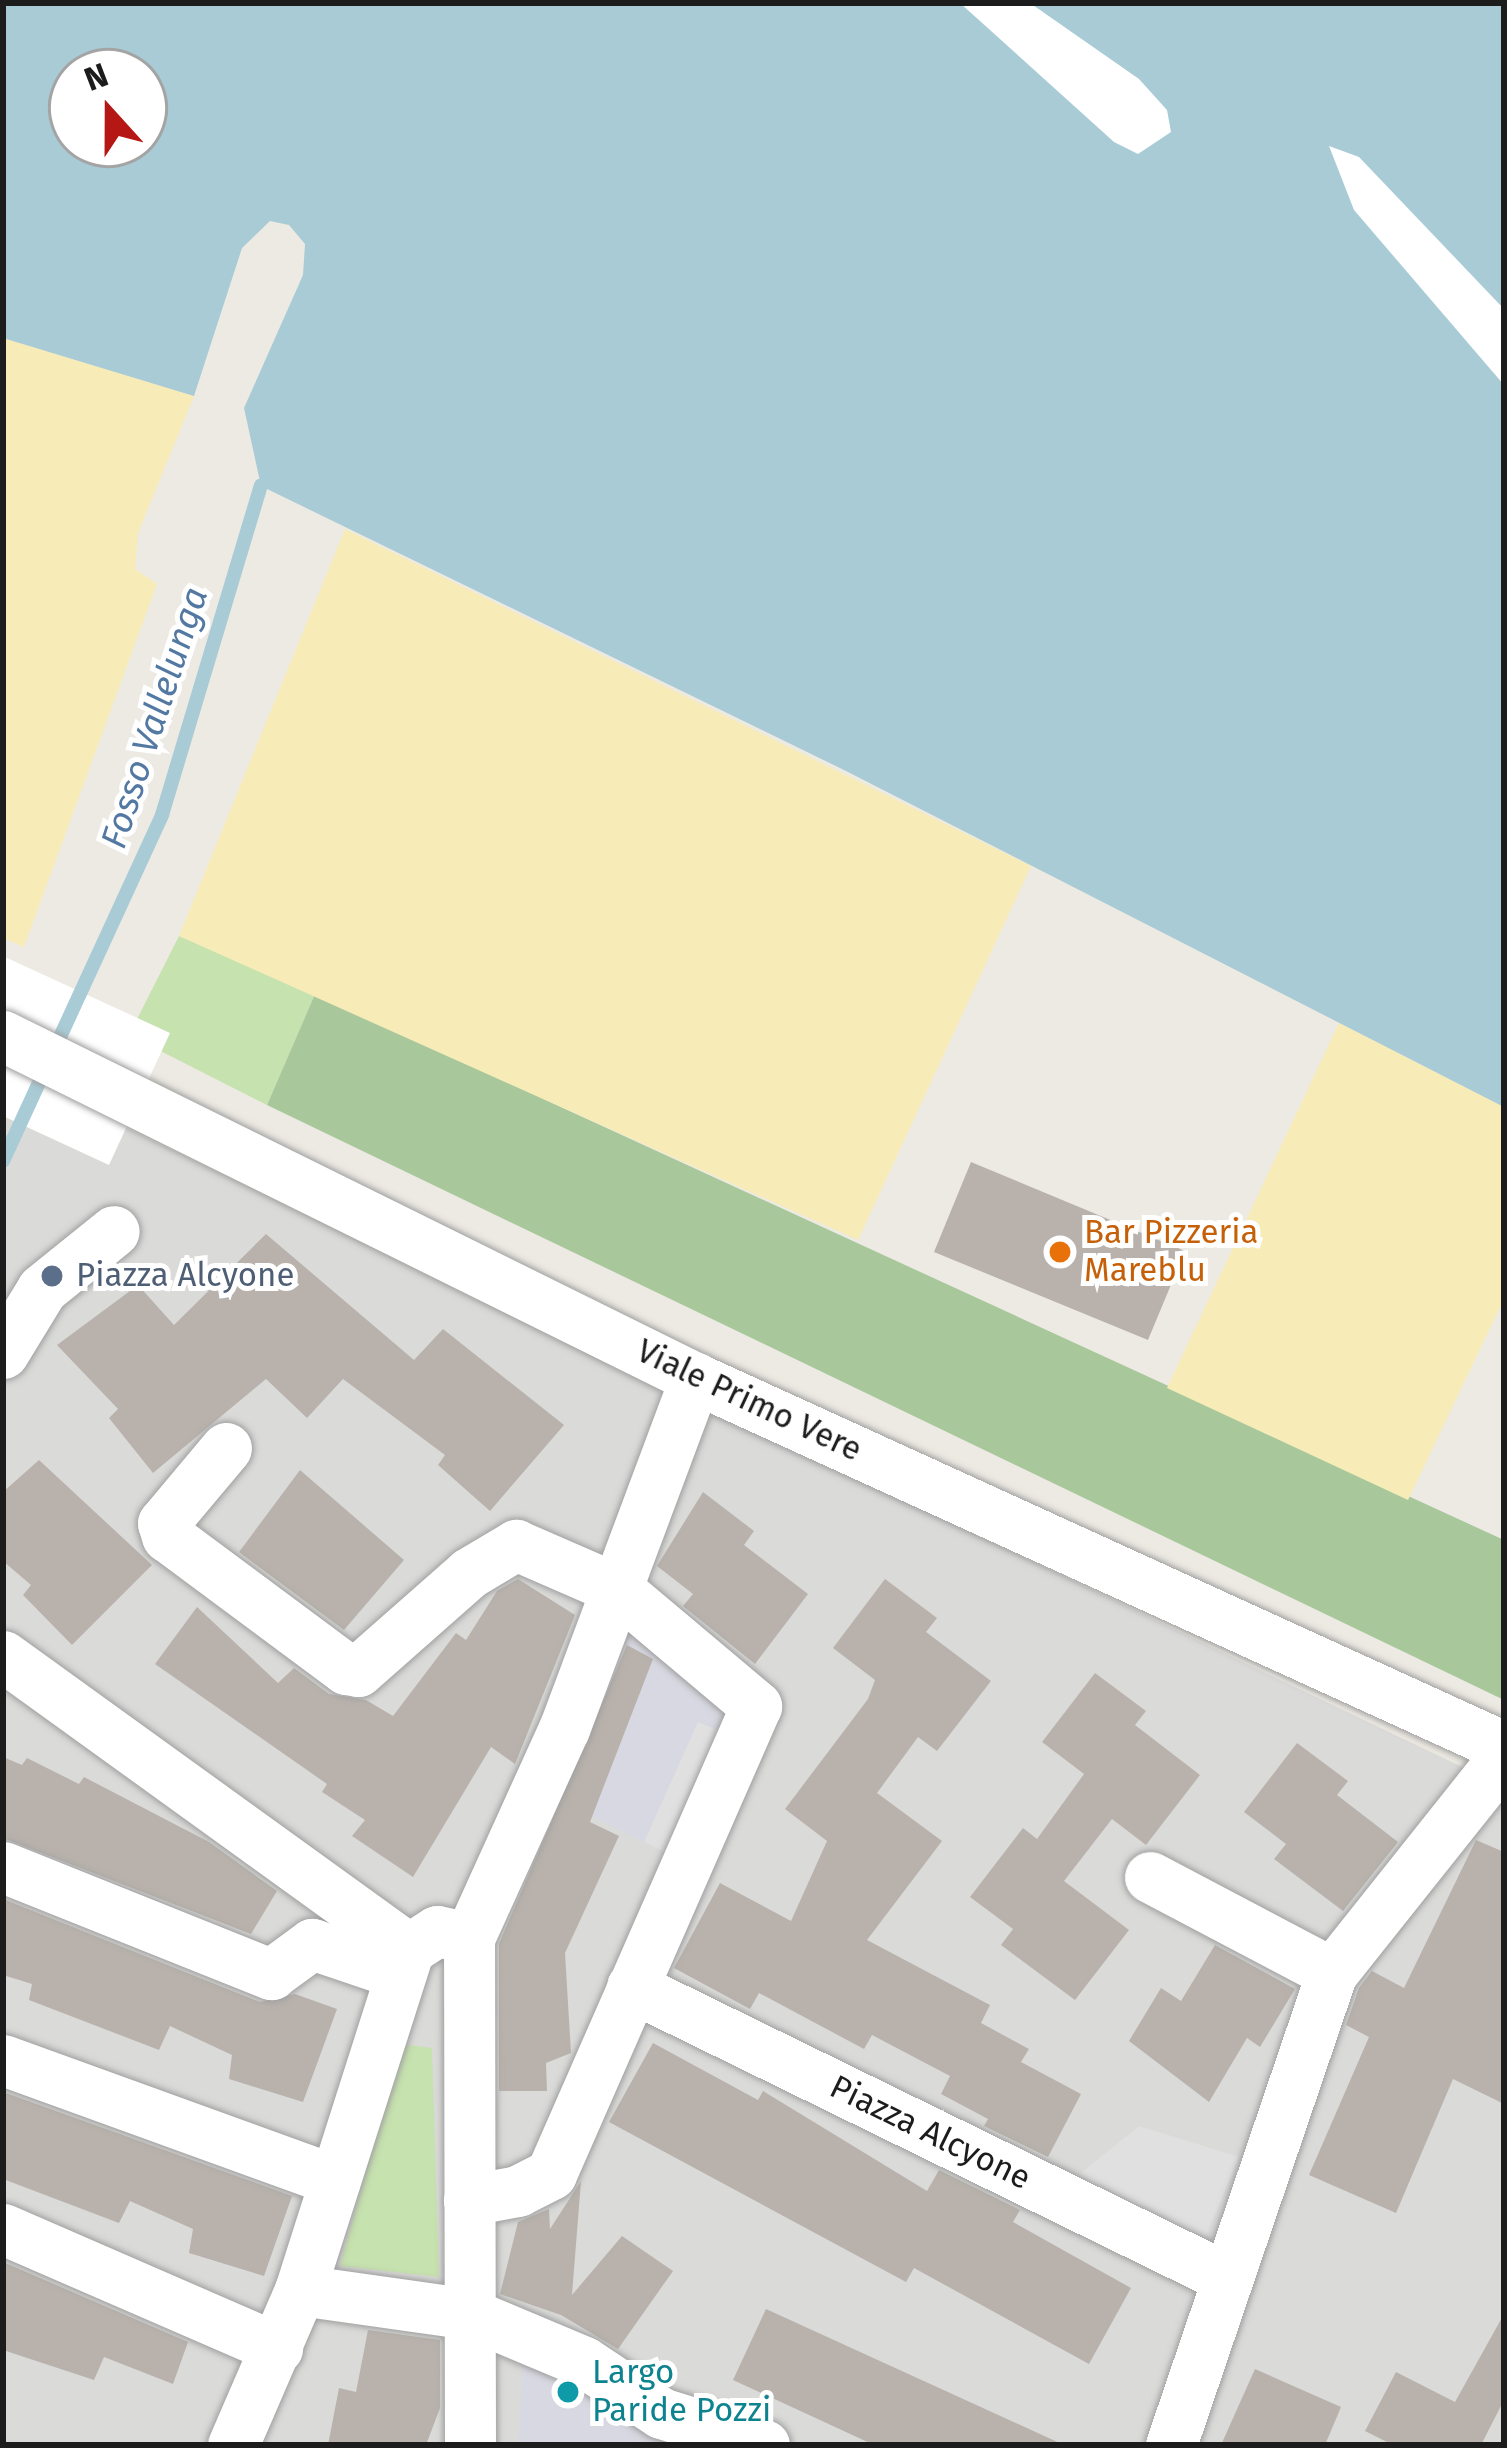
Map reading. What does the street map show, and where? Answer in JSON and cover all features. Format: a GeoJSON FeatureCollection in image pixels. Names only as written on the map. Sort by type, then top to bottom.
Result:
{"type":"FeatureCollection","features":[{"type":"Feature","properties":{"kind":"street","name":"Viale Primo Vere"},"geometry":{"type":"LineString","coordinates":[[3,1036],[140,1098],[695,1378],[1504,1747]]}},
{"type":"Feature","properties":{"kind":"street"},"geometry":{"type":"LineString","coordinates":[[3,1353],[42,1289],[114,1232]]}},
{"type":"Feature","properties":{"kind":"street"},"geometry":{"type":"LineString","coordinates":[[470,2445],[469,1938],[617,1589],[695,1378]]}},
{"type":"Feature","properties":{"kind":"street"},"geometry":{"type":"LineString","coordinates":[[226,1448],[163,1523],[167,1536],[346,1669],[358,1671],[508,1545],[617,1589],[757,1706],[551,2174],[518,2191],[469,2200]]}},
{"type":"Feature","properties":{"kind":"street"},"geometry":{"type":"LineString","coordinates":[[3,1657],[405,1962]]}},
{"type":"Feature","properties":{"kind":"street"},"geometry":{"type":"LineString","coordinates":[[1171,2445],[1332,1972],[1504,1757]]}},
{"type":"Feature","properties":{"kind":"street"},"geometry":{"type":"LineString","coordinates":[[3,1867],[271,1974],[312,1944],[405,1962]]}},
{"type":"Feature","properties":{"kind":"street"},"geometry":{"type":"LineString","coordinates":[[1150,1876],[1332,1972]]}},
{"type":"Feature","properties":{"kind":"street"},"geometry":{"type":"LineString","coordinates":[[233,2445],[299,2290],[405,1962],[437,1931],[469,1938]]}},
{"type":"Feature","properties":{"kind":"street","name":"Piazza Alcyone"},"geometry":{"type":"LineString","coordinates":[[632,1988],[1227,2278]]}},
{"type":"Feature","properties":{"kind":"street"},"geometry":{"type":"LineString","coordinates":[[3,2060],[335,2180]]}},
{"type":"Feature","properties":{"kind":"street"},"geometry":{"type":"LineString","coordinates":[[3,2229],[277,2348]]}},
{"type":"Feature","properties":{"kind":"street"},"geometry":{"type":"LineString","coordinates":[[299,2290],[470,2314],[584,2362],[662,2413],[764,2445]]}},
{"type":"Feature","properties":{"kind":"shaded area"},"geometry":{"type":"Polygon","coordinates":[[[3,1069],[1504,1787],[1504,2445],[3,2445],[3,1069]]]}},
{"type":"Feature","properties":{"kind":"shaded area"},"geometry":{"type":"Polygon","coordinates":[[[625,1608],[729,1706],[729,1735],[698,1722],[644,1842],[548,1795],[625,1608]]]}},
{"type":"Feature","properties":{"kind":"shaded area"},"geometry":{"type":"Polygon","coordinates":[[[698,1721],[729,1735],[673,1856],[644,1842],[698,1721]]]}},
{"type":"Feature","properties":{"kind":"shaded area"},"geometry":{"type":"Polygon","coordinates":[[[1139,2126],[1239,2157],[1202,2245],[1066,2185],[1139,2126]]]}},
{"type":"Feature","properties":{"kind":"shaded area","name":"Largo Paride Pozzi"},"geometry":{"type":"Polygon","coordinates":[[[524,2349],[698,2445],[518,2445],[524,2349]]]}},
{"type":"Feature","properties":{"kind":"green space"},"geometry":{"type":"Polygon","coordinates":[[[179,936],[315,994],[267,1105],[129,1035],[179,936]]]}},
{"type":"Feature","properties":{"kind":"green space"},"geometry":{"type":"Polygon","coordinates":[[[315,994],[1504,1540],[1504,1700],[267,1105],[315,994]]]}},
{"type":"Feature","properties":{"kind":"green space"},"geometry":{"type":"Polygon","coordinates":[[[400,2044],[432,2048],[439,2277],[340,2266],[400,2044]]]}},
{"type":"Feature","properties":{"kind":"sand"},"geometry":{"type":"Polygon","coordinates":[[[3,338],[194,396],[138,533],[135,569],[157,584],[24,947],[3,938],[3,338]]]}},
{"type":"Feature","properties":{"kind":"sand"},"geometry":{"type":"Polygon","coordinates":[[[345,529],[1031,866],[858,1240],[179,936],[345,529]]]}},
{"type":"Feature","properties":{"kind":"sand"},"geometry":{"type":"Polygon","coordinates":[[[1339,1023],[1504,1107],[1504,1299],[1408,1500],[1167,1388],[1339,1023]]]}},
{"type":"Feature","properties":{"kind":"water"},"geometry":{"type":"Polygon","coordinates":[[[3,3],[1504,3],[1504,1107],[844,770],[261,486],[244,408],[303,275],[305,244],[289,225],[270,221],[242,248],[194,396],[3,338],[3,3]]]}},
{"type":"Feature","properties":{"kind":"pier"},"geometry":{"type":"Polygon","coordinates":[[[960,3],[1030,3],[1139,79],[1167,110],[1171,132],[1138,154],[1114,142],[960,3]]]}},
{"type":"Feature","properties":{"kind":"pier"},"geometry":{"type":"Polygon","coordinates":[[[1329,146],[1359,157],[1504,309],[1504,385],[1354,210],[1329,146]]]}},
{"type":"Feature","properties":{"kind":"pier"},"geometry":{"type":"Polygon","coordinates":[[[5,957],[170,1033],[109,1165],[3,1116],[5,957]]]}},
{"type":"Feature","properties":{"kind":"building"},"geometry":{"type":"Polygon","coordinates":[[[971,1162],[1185,1251],[1148,1340],[934,1252],[971,1162]]]}},
{"type":"Feature","properties":{"kind":"building"},"geometry":{"type":"Polygon","coordinates":[[[266,1234],[414,1360],[443,1329],[564,1425],[490,1511],[438,1465],[445,1455],[343,1379],[307,1418],[266,1379],[153,1473],[109,1418],[118,1409],[57,1345],[138,1285],[174,1325],[266,1234]]]}},
{"type":"Feature","properties":{"kind":"building"},"geometry":{"type":"Polygon","coordinates":[[[39,1460],[152,1565],[72,1645],[23,1595],[31,1585],[3,1561],[3,1492],[39,1460]]]}},
{"type":"Feature","properties":{"kind":"building"},"geometry":{"type":"Polygon","coordinates":[[[300,1470],[404,1560],[344,1630],[239,1552],[300,1470]]]}},
{"type":"Feature","properties":{"kind":"building"},"geometry":{"type":"Polygon","coordinates":[[[703,1492],[754,1531],[744,1545],[808,1594],[755,1664],[683,1606],[693,1594],[657,1566],[703,1492]]]}},
{"type":"Feature","properties":{"kind":"building"},"geometry":{"type":"Polygon","coordinates":[[[518,1579],[575,1615],[515,1764],[491,1747],[413,1877],[352,1836],[365,1820],[322,1792],[327,1784],[155,1664],[197,1607],[278,1683],[294,1668],[329,1694],[366,1700],[393,1716],[456,1633],[466,1640],[497,1591],[518,1579]]]}},
{"type":"Feature","properties":{"kind":"building"},"geometry":{"type":"Polygon","coordinates":[[[885,1579],[937,1618],[926,1632],[991,1681],[937,1751],[918,1737],[877,1793],[942,1841],[867,1940],[990,2005],[981,2023],[1029,2049],[1021,2062],[1081,2094],[1048,2157],[984,2126],[988,2119],[941,2094],[950,2076],[872,2035],[864,2049],[759,1993],[750,2009],[674,1968],[720,1883],[791,1921],[827,1841],[785,1809],[868,1699],[875,1680],[833,1648],[885,1579]]]}},
{"type":"Feature","properties":{"kind":"building"},"geometry":{"type":"Polygon","coordinates":[[[627,1645],[653,1659],[590,1822],[619,1836],[565,1953],[571,2053],[546,2063],[547,2091],[499,2091],[499,1944],[627,1645]]]}},
{"type":"Feature","properties":{"kind":"building"},"geometry":{"type":"Polygon","coordinates":[[[1095,1673],[1146,1711],[1135,1725],[1200,1775],[1146,1845],[1112,1819],[1064,1881],[1129,1930],[1075,2000],[1001,1945],[1013,1929],[970,1897],[1023,1828],[1037,1839],[1084,1774],[1042,1742],[1095,1673]]]}},
{"type":"Feature","properties":{"kind":"building"},"geometry":{"type":"Polygon","coordinates":[[[1297,1743],[1348,1781],[1337,1795],[1398,1842],[1343,1911],[1274,1859],[1286,1844],[1244,1812],[1297,1743]]]}},
{"type":"Feature","properties":{"kind":"building"},"geometry":{"type":"Polygon","coordinates":[[[3,1757],[22,1765],[27,1758],[79,1784],[84,1777],[209,1842],[277,1891],[251,1934],[3,1838],[3,1757]]]}},
{"type":"Feature","properties":{"kind":"building"},"geometry":{"type":"Polygon","coordinates":[[[1476,1840],[1504,1852],[1504,2104],[1453,2079],[1396,2213],[1309,2175],[1369,2037],[1346,2025],[1359,1988],[1372,1971],[1404,1988],[1476,1840]]]}},
{"type":"Feature","properties":{"kind":"building"},"geometry":{"type":"Polygon","coordinates":[[[3,1899],[260,2002],[295,1994],[337,2009],[303,2102],[229,2079],[232,2055],[170,2026],[159,2050],[29,2000],[32,1984],[3,1975],[3,1899]]]}},
{"type":"Feature","properties":{"kind":"building"},"geometry":{"type":"Polygon","coordinates":[[[1215,1945],[1295,1989],[1260,2047],[1247,2038],[1209,2102],[1129,2041],[1161,1988],[1181,2001],[1215,1945]]]}},
{"type":"Feature","properties":{"kind":"building"},"geometry":{"type":"Polygon","coordinates":[[[653,2043],[758,2100],[763,2091],[927,2191],[939,2170],[1020,2210],[1013,2222],[1131,2288],[1089,2364],[914,2268],[906,2282],[609,2122],[653,2043]]]}},
{"type":"Feature","properties":{"kind":"building"},"geometry":{"type":"Polygon","coordinates":[[[3,2092],[292,2196],[264,2276],[189,2253],[193,2229],[130,2201],[119,2223],[3,2179],[3,2092]]]}},
{"type":"Feature","properties":{"kind":"building"},"geometry":{"type":"Polygon","coordinates":[[[581,2181],[572,2295],[622,2236],[673,2271],[618,2349],[561,2315],[500,2294],[518,2222],[549,2209],[550,2229],[581,2181]]]}},
{"type":"Feature","properties":{"kind":"building"},"geometry":{"type":"Polygon","coordinates":[[[3,2262],[188,2342],[173,2384],[104,2357],[94,2380],[3,2350],[3,2262]]]}},
{"type":"Feature","properties":{"kind":"building"},"geometry":{"type":"Polygon","coordinates":[[[766,2309],[1064,2445],[874,2445],[733,2380],[766,2309]]]}},
{"type":"Feature","properties":{"kind":"building"},"geometry":{"type":"Polygon","coordinates":[[[1504,2314],[1504,2400],[1481,2445],[1393,2445],[1365,2431],[1396,2372],[1455,2402],[1504,2314]]]}},
{"type":"Feature","properties":{"kind":"building"},"geometry":{"type":"Polygon","coordinates":[[[368,2330],[440,2340],[440,2408],[426,2445],[328,2445],[339,2388],[356,2392],[368,2330]]]}},
{"type":"Feature","properties":{"kind":"building"},"geometry":{"type":"Polygon","coordinates":[[[1255,2369],[1341,2407],[1325,2445],[1221,2445],[1255,2369]]]}},
{"type":"Feature","properties":{"kind":"waterway","name":"Fosso Vallelunga"},"geometry":{"type":"LineString","coordinates":[[3,1161],[162,815],[261,486]]}},
{"type":"Feature","properties":{"kind":"place","name":"Bar Pizzeria Mareblu"},"geometry":{"type":"Point","coordinates":[1060,1252]}},
{"type":"Feature","properties":{"kind":"place","name":"Piazza Alcyone"},"geometry":{"type":"Point","coordinates":[52,1276]}},
{"type":"Feature","properties":{"kind":"place","name":"Largo Paride Pozzi"},"geometry":{"type":"Point","coordinates":[568,2392]}}]}
